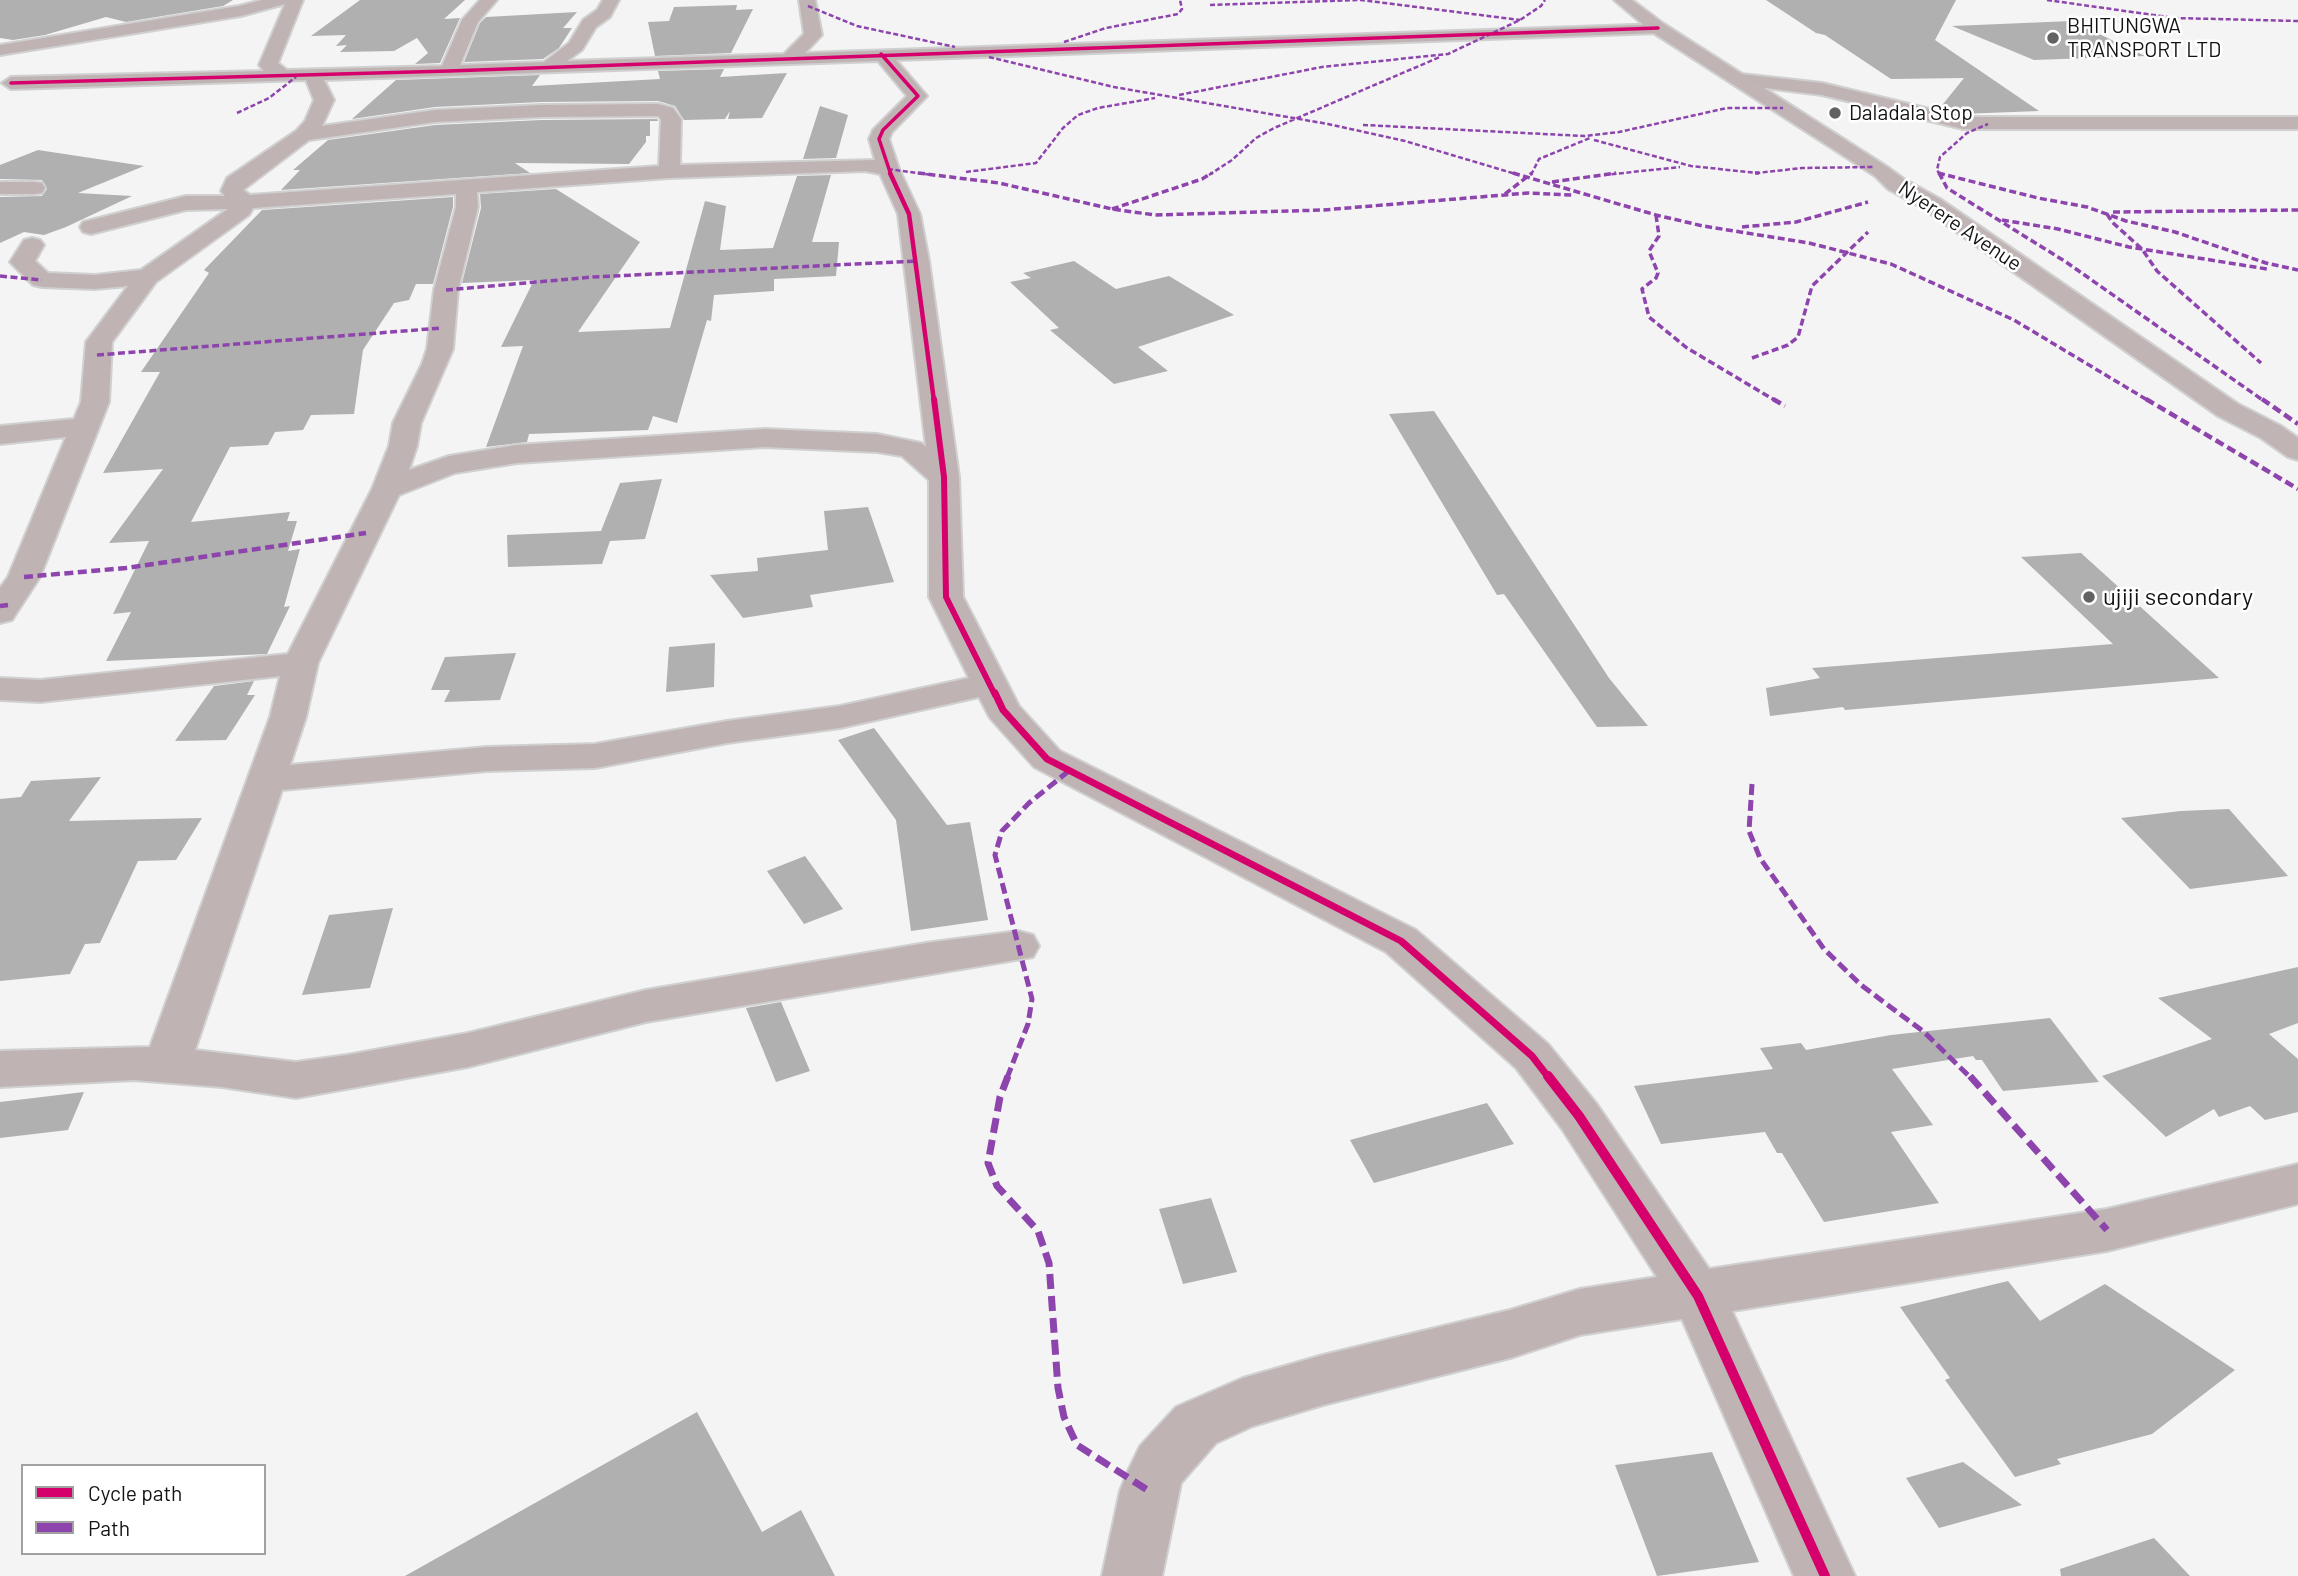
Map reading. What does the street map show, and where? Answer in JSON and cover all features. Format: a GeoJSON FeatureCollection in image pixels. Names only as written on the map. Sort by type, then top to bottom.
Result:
{"type":"FeatureCollection","features":[{"type":"Feature","properties":{"kind":"main road","name":"Nyerere Avenue"},"geometry":{"type":"LineString","coordinates":[[1622,0],[1658,27],[1882,172],[1896,184],[1932,204],[2228,411],[2271,432],[2298,451]]}},
{"type":"Feature","properties":{"kind":"street"},"geometry":{"type":"LineString","coordinates":[[141,44],[280,0]]}},
{"type":"Feature","properties":{"kind":"street"},"geometry":{"type":"LineString","coordinates":[[282,75],[268,65],[295,0]]}},
{"type":"Feature","properties":{"kind":"street"},"geometry":{"type":"LineString","coordinates":[[449,71],[470,20],[489,0]]}},
{"type":"Feature","properties":{"kind":"street"},"geometry":{"type":"LineString","coordinates":[[550,66],[576,46],[589,24],[604,13],[611,0]]}},
{"type":"Feature","properties":{"kind":"street"},"geometry":{"type":"LineString","coordinates":[[791,57],[813,35],[807,0]]}},
{"type":"Feature","properties":{"kind":"street"},"geometry":{"type":"LineString","coordinates":[[0,52],[241,11]]}},
{"type":"Feature","properties":{"kind":"street"},"geometry":{"type":"LineString","coordinates":[[4,81],[61,69],[313,75],[1658,27]]}},
{"type":"Feature","properties":{"kind":"street"},"geometry":{"type":"LineString","coordinates":[[0,52],[61,69]]}},
{"type":"Feature","properties":{"kind":"street"},"geometry":{"type":"LineString","coordinates":[[881,54],[918,96],[883,130],[879,139],[888,169],[909,214],[944,477],[946,597],[1003,710],[1047,759],[1401,941],[1532,1056],[1579,1116],[1698,1296],[1825,1576]]}},
{"type":"Feature","properties":{"kind":"street"},"geometry":{"type":"LineString","coordinates":[[245,202],[232,191],[235,183],[303,135],[314,123],[324,100],[313,75]]}},
{"type":"Feature","properties":{"kind":"street"},"geometry":{"type":"LineString","coordinates":[[1741,80],[1822,89],[1963,123],[2298,123]]}},
{"type":"Feature","properties":{"kind":"street"},"geometry":{"type":"LineString","coordinates":[[303,135],[435,116],[541,111],[658,110],[666,112],[671,119],[669,172]]}},
{"type":"Feature","properties":{"kind":"street"},"geometry":{"type":"LineString","coordinates":[[91,227],[177,204],[245,202],[669,172],[865,165],[888,169]]}},
{"type":"Feature","properties":{"kind":"street"},"geometry":{"type":"LineString","coordinates":[[167,1064],[288,718],[301,663],[387,489],[403,446],[407,423],[440,349],[446,290],[467,207],[466,186]]}},
{"type":"Feature","properties":{"kind":"street"},"geometry":{"type":"LineString","coordinates":[[0,188],[34,188]]}},
{"type":"Feature","properties":{"kind":"street"},"geometry":{"type":"LineString","coordinates":[[0,613],[24,577],[95,402],[99,342],[147,278],[234,216],[245,202]]}},
{"type":"Feature","properties":{"kind":"street"},"geometry":{"type":"LineString","coordinates":[[32,245],[22,262],[43,280],[95,282],[147,278]]}},
{"type":"Feature","properties":{"kind":"street"},"geometry":{"type":"LineString","coordinates":[[0,435],[83,427]]}},
{"type":"Feature","properties":{"kind":"street"},"geometry":{"type":"LineString","coordinates":[[387,489],[449,465],[517,454],[765,438],[877,443],[903,447],[925,458],[944,477]]}},
{"type":"Feature","properties":{"kind":"street"},"geometry":{"type":"LineString","coordinates":[[0,689],[40,691],[301,663]]}},
{"type":"Feature","properties":{"kind":"street"},"geometry":{"type":"LineString","coordinates":[[267,779],[487,759],[595,756],[727,732],[840,717],[990,684]]}},
{"type":"Feature","properties":{"kind":"street"},"geometry":{"type":"LineString","coordinates":[[0,703],[40,691]]}},
{"type":"Feature","properties":{"kind":"street"},"geometry":{"type":"LineString","coordinates":[[0,1069],[167,1064],[296,1080],[468,1050],[646,1006],[926,958],[1018,946]]}},
{"type":"Feature","properties":{"kind":"street"},"geometry":{"type":"LineString","coordinates":[[1132,1576],[1149,1491],[1160,1465],[1196,1425],[1243,1404],[1322,1380],[1510,1334],[1580,1312],[1698,1296],[2107,1230],[2298,1184]]}},
{"type":"Feature","properties":{"kind":"building"},"geometry":{"type":"Polygon","coordinates":[[[0,0],[233,0],[223,6],[126,22],[106,17],[45,35],[13,40],[0,38],[0,0]]]}},
{"type":"Feature","properties":{"kind":"building"},"geometry":{"type":"Polygon","coordinates":[[[360,0],[465,0],[444,19],[460,18],[440,63],[415,64],[428,53],[417,38],[394,51],[340,52],[347,45],[336,46],[346,35],[311,36],[360,0]]]}},
{"type":"Feature","properties":{"kind":"building"},"geometry":{"type":"Polygon","coordinates":[[[1766,0],[1956,0],[1935,40],[2039,111],[1960,114],[1939,109],[1964,78],[1891,79],[1766,0]]]}},
{"type":"Feature","properties":{"kind":"building"},"geometry":{"type":"Polygon","coordinates":[[[737,5],[736,10],[753,9],[731,53],[655,56],[648,22],[669,21],[674,7],[737,5]]]}},
{"type":"Feature","properties":{"kind":"building"},"geometry":{"type":"Polygon","coordinates":[[[577,12],[563,28],[572,28],[559,48],[543,59],[464,62],[480,23],[486,17],[577,12]]]}},
{"type":"Feature","properties":{"kind":"building"},"geometry":{"type":"Polygon","coordinates":[[[2072,21],[2145,56],[2034,60],[1952,26],[2072,21]]]}},
{"type":"Feature","properties":{"kind":"building"},"geometry":{"type":"Polygon","coordinates":[[[724,69],[720,77],[787,73],[762,118],[728,119],[730,111],[725,119],[684,120],[675,106],[658,101],[541,102],[435,107],[352,119],[396,80],[540,75],[532,86],[660,79],[658,71],[724,69]]]}},
{"type":"Feature","properties":{"kind":"building"},"geometry":{"type":"Polygon","coordinates":[[[820,106],[848,115],[836,158],[803,159],[820,106]]]}},
{"type":"Feature","properties":{"kind":"building"},"geometry":{"type":"Polygon","coordinates":[[[541,120],[658,121],[650,121],[650,136],[646,136],[646,142],[629,164],[515,163],[530,173],[281,190],[300,170],[293,170],[328,140],[435,125],[541,120]]]}},
{"type":"Feature","properties":{"kind":"building"},"geometry":{"type":"Polygon","coordinates":[[[38,150],[144,166],[78,193],[132,196],[44,235],[24,232],[0,243],[0,197],[42,196],[47,189],[42,180],[0,179],[0,165],[38,150]]]}},
{"type":"Feature","properties":{"kind":"building"},"geometry":{"type":"Polygon","coordinates":[[[831,175],[812,242],[839,242],[836,276],[774,279],[774,291],[714,295],[711,321],[707,320],[677,423],[653,416],[648,430],[529,434],[527,442],[486,447],[523,346],[501,347],[534,280],[462,283],[481,208],[480,194],[556,189],[640,242],[578,332],[670,328],[705,201],[726,206],[720,250],[773,248],[797,176],[831,175]]]}},
{"type":"Feature","properties":{"kind":"building"},"geometry":{"type":"Polygon","coordinates":[[[453,197],[453,207],[433,284],[416,284],[409,300],[394,303],[363,350],[354,414],[311,415],[303,430],[275,432],[268,445],[230,447],[191,522],[290,512],[287,521],[297,521],[288,551],[300,549],[284,607],[290,606],[267,654],[106,661],[131,612],[113,614],[149,541],[109,543],[163,469],[103,473],[160,372],[141,372],[209,273],[204,270],[262,210],[453,197]]]}},
{"type":"Feature","properties":{"kind":"building"},"geometry":{"type":"Polygon","coordinates":[[[1074,261],[1116,289],[1169,276],[1234,315],[1138,347],[1168,371],[1114,384],[1050,330],[1059,328],[1010,282],[1031,278],[1023,273],[1074,261]]]}},
{"type":"Feature","properties":{"kind":"building"},"geometry":{"type":"Polygon","coordinates":[[[1434,411],[1609,678],[1648,726],[1597,727],[1504,594],[1497,595],[1389,414],[1434,411]]]}},
{"type":"Feature","properties":{"kind":"building"},"geometry":{"type":"Polygon","coordinates":[[[662,479],[645,539],[610,541],[602,564],[508,567],[507,535],[601,531],[620,483],[662,479]]]}},
{"type":"Feature","properties":{"kind":"building"},"geometry":{"type":"Polygon","coordinates":[[[868,507],[894,582],[810,595],[813,607],[743,618],[710,575],[758,571],[757,558],[828,550],[824,511],[868,507]]]}},
{"type":"Feature","properties":{"kind":"building","name":"ujiji secondary"},"geometry":{"type":"Polygon","coordinates":[[[2081,553],[2219,678],[1845,710],[1843,707],[1770,716],[1766,688],[1820,678],[1812,668],[2113,644],[2021,557],[2081,553]]]}},
{"type":"Feature","properties":{"kind":"building"},"geometry":{"type":"Polygon","coordinates":[[[715,643],[714,687],[666,692],[669,647],[715,643]]]}},
{"type":"Feature","properties":{"kind":"building"},"geometry":{"type":"Polygon","coordinates":[[[516,653],[500,700],[444,702],[450,690],[431,690],[445,657],[516,653]]]}},
{"type":"Feature","properties":{"kind":"building"},"geometry":{"type":"Polygon","coordinates":[[[254,681],[247,695],[255,695],[226,740],[175,741],[214,686],[254,681]]]}},
{"type":"Feature","properties":{"kind":"building"},"geometry":{"type":"Polygon","coordinates":[[[874,728],[947,825],[970,822],[988,920],[911,931],[896,820],[838,740],[874,728]]]}},
{"type":"Feature","properties":{"kind":"building"},"geometry":{"type":"Polygon","coordinates":[[[101,777],[69,821],[202,818],[176,860],[138,861],[100,943],[85,944],[70,974],[0,981],[0,799],[21,797],[31,781],[101,777]]]}},
{"type":"Feature","properties":{"kind":"building"},"geometry":{"type":"Polygon","coordinates":[[[2229,809],[2288,876],[2190,889],[2121,818],[2181,811],[2229,809]]]}},
{"type":"Feature","properties":{"kind":"building"},"geometry":{"type":"Polygon","coordinates":[[[805,856],[843,909],[804,924],[767,871],[805,856]]]}},
{"type":"Feature","properties":{"kind":"building"},"geometry":{"type":"Polygon","coordinates":[[[393,908],[370,988],[302,995],[329,915],[393,908]]]}},
{"type":"Feature","properties":{"kind":"building"},"geometry":{"type":"Polygon","coordinates":[[[2298,967],[2298,1023],[2269,1034],[2298,1059],[2298,1112],[2265,1120],[2250,1106],[2219,1117],[2214,1109],[2166,1137],[2102,1076],[2212,1039],[2158,998],[2298,967]]]}},
{"type":"Feature","properties":{"kind":"building"},"geometry":{"type":"Polygon","coordinates":[[[781,1002],[810,1071],[776,1082],[746,1008],[781,1002]]]}},
{"type":"Feature","properties":{"kind":"building"},"geometry":{"type":"Polygon","coordinates":[[[2050,1018],[2099,1082],[2003,1091],[1982,1060],[1976,1060],[1973,1056],[1892,1069],[1933,1125],[1891,1132],[1939,1203],[1824,1222],[1782,1153],[1777,1153],[1765,1132],[1661,1144],[1634,1086],[1773,1069],[1760,1048],[1801,1043],[1806,1050],[1891,1035],[2050,1018]]]}},
{"type":"Feature","properties":{"kind":"building"},"geometry":{"type":"Polygon","coordinates":[[[84,1092],[68,1130],[0,1138],[0,1102],[84,1092]]]}},
{"type":"Feature","properties":{"kind":"building"},"geometry":{"type":"Polygon","coordinates":[[[1487,1103],[1514,1144],[1374,1183],[1350,1140],[1487,1103]]]}},
{"type":"Feature","properties":{"kind":"building"},"geometry":{"type":"Polygon","coordinates":[[[1211,1198],[1237,1272],[1183,1284],[1159,1209],[1211,1198]]]}},
{"type":"Feature","properties":{"kind":"building"},"geometry":{"type":"Polygon","coordinates":[[[2008,1281],[2040,1321],[2105,1284],[2235,1370],[2152,1434],[2057,1459],[2061,1464],[2015,1477],[1945,1380],[1950,1378],[1900,1307],[2008,1281]]]}},
{"type":"Feature","properties":{"kind":"building"},"geometry":{"type":"Polygon","coordinates":[[[697,1412],[762,1532],[801,1510],[835,1576],[405,1576],[697,1412]]]}},
{"type":"Feature","properties":{"kind":"building"},"geometry":{"type":"Polygon","coordinates":[[[1712,1452],[1759,1562],[1657,1576],[1615,1465],[1712,1452]]]}},
{"type":"Feature","properties":{"kind":"building"},"geometry":{"type":"Polygon","coordinates":[[[1963,1462],[2022,1505],[1939,1528],[1906,1478],[1963,1462]]]}},
{"type":"Feature","properties":{"kind":"building"},"geometry":{"type":"Polygon","coordinates":[[[2154,1538],[2190,1576],[2061,1576],[2060,1569],[2154,1538]]]}},
{"type":"Feature","properties":{"kind":"marked path"},"geometry":{"type":"LineString","coordinates":[[1064,42],[1106,28],[1178,14],[1182,9],[1180,0]]}},
{"type":"Feature","properties":{"kind":"marked path"},"geometry":{"type":"LineString","coordinates":[[1210,5],[1361,0],[1520,20]]}},
{"type":"Feature","properties":{"kind":"marked path"},"geometry":{"type":"LineString","coordinates":[[1179,95],[1322,67],[1448,54],[1520,20],[1541,6],[1545,0]]}},
{"type":"Feature","properties":{"kind":"marked path"},"geometry":{"type":"LineString","coordinates":[[2047,0],[2175,18],[2298,21]]}},
{"type":"Feature","properties":{"kind":"marked path"},"geometry":{"type":"LineString","coordinates":[[808,6],[857,26],[955,47]]}},
{"type":"Feature","properties":{"kind":"marked path"},"geometry":{"type":"LineString","coordinates":[[989,57],[1114,87],[1328,124],[1405,141],[1656,215],[1703,226],[1809,243],[1891,264],[2014,320],[2298,489]]}},
{"type":"Feature","properties":{"kind":"marked path"},"geometry":{"type":"LineString","coordinates":[[1112,209],[1202,179],[1232,160],[1256,138],[1274,128],[1440,57]]}},
{"type":"Feature","properties":{"kind":"marked path"},"geometry":{"type":"LineString","coordinates":[[237,113],[269,98],[296,77]]}},
{"type":"Feature","properties":{"kind":"marked path"},"geometry":{"type":"LineString","coordinates":[[966,172],[1036,163],[1063,128],[1078,115],[1098,108],[1155,98]]}},
{"type":"Feature","properties":{"kind":"marked path"},"geometry":{"type":"LineString","coordinates":[[1363,125],[1585,136],[1619,132],[1727,108],[1783,108]]}},
{"type":"Feature","properties":{"kind":"marked path"},"geometry":{"type":"LineString","coordinates":[[1988,124],[1967,133],[1940,157],[1937,170],[1947,188],[2066,262],[2298,424]]}},
{"type":"Feature","properties":{"kind":"marked path"},"geometry":{"type":"LineString","coordinates":[[1505,194],[1530,177],[1539,159],[1590,138]]}},
{"type":"Feature","properties":{"kind":"marked path"},"geometry":{"type":"LineString","coordinates":[[1594,140],[1691,166],[1757,173],[1802,168],[1873,167]]}},
{"type":"Feature","properties":{"kind":"marked path"},"geometry":{"type":"LineString","coordinates":[[1552,182],[1642,169],[1680,167]]}},
{"type":"Feature","properties":{"kind":"marked path"},"geometry":{"type":"LineString","coordinates":[[888,169],[999,183],[1112,209],[1155,215],[1323,210],[1528,193],[1572,195]]}},
{"type":"Feature","properties":{"kind":"marked path"},"geometry":{"type":"LineString","coordinates":[[1938,173],[2038,198],[2087,207],[2126,221],[2175,232],[2266,263],[2298,270]]}},
{"type":"Feature","properties":{"kind":"marked path"},"geometry":{"type":"LineString","coordinates":[[1742,227],[1796,222],[1868,202]]}},
{"type":"Feature","properties":{"kind":"marked path"},"geometry":{"type":"LineString","coordinates":[[2113,212],[2298,210]]}},
{"type":"Feature","properties":{"kind":"marked path"},"geometry":{"type":"LineString","coordinates":[[2107,214],[2112,222],[2142,249],[2157,271],[2261,363]]}},
{"type":"Feature","properties":{"kind":"marked path"},"geometry":{"type":"LineString","coordinates":[[1656,215],[1659,236],[1649,251],[1658,273],[1656,278],[1642,289],[1649,317],[1687,348],[1785,406]]}},
{"type":"Feature","properties":{"kind":"marked path"},"geometry":{"type":"LineString","coordinates":[[2002,220],[2058,229],[2129,247],[2267,269]]}},
{"type":"Feature","properties":{"kind":"marked path"},"geometry":{"type":"LineString","coordinates":[[1752,358],[1788,345],[1798,337],[1812,286],[1868,232]]}},
{"type":"Feature","properties":{"kind":"marked path"},"geometry":{"type":"LineString","coordinates":[[446,290],[593,277],[917,261]]}},
{"type":"Feature","properties":{"kind":"marked path"},"geometry":{"type":"LineString","coordinates":[[0,276],[42,280]]}},
{"type":"Feature","properties":{"kind":"marked path"},"geometry":{"type":"LineString","coordinates":[[97,355],[442,328]]}},
{"type":"Feature","properties":{"kind":"marked path"},"geometry":{"type":"LineString","coordinates":[[24,577],[126,568],[366,533]]}},
{"type":"Feature","properties":{"kind":"marked path"},"geometry":{"type":"LineString","coordinates":[[0,606],[8,605]]}},
{"type":"Feature","properties":{"kind":"marked path"},"geometry":{"type":"LineString","coordinates":[[1070,770],[1029,803],[1002,831],[995,855],[1032,999],[1028,1024],[1000,1097],[988,1163],[997,1186],[1038,1231],[1049,1263],[1058,1388],[1064,1417],[1077,1445],[1149,1491]]}},
{"type":"Feature","properties":{"kind":"marked path"},"geometry":{"type":"LineString","coordinates":[[1752,784],[1749,831],[1760,858],[1824,949],[1861,985],[1924,1032],[1963,1069],[2107,1230]]}},
{"type":"Feature","properties":{"kind":"cycle path"},"geometry":{"type":"LineString","coordinates":[[11,83],[449,71],[1658,28]]}},
{"type":"Feature","properties":{"kind":"cycle path"},"geometry":{"type":"LineString","coordinates":[[881,54],[918,96],[883,130],[879,139],[888,169],[909,214],[917,261],[944,477],[946,597],[1003,710],[1047,759],[1401,941],[1532,1056],[1579,1116],[1698,1296],[1825,1576]]}},
{"type":"Feature","properties":{"kind":"place","name":"BHITUNGWA TRANSPORT LTD"},"geometry":{"type":"Point","coordinates":[2053,38]}},
{"type":"Feature","properties":{"kind":"place","name":"Daladala Stop"},"geometry":{"type":"Point","coordinates":[1835,113]}},
{"type":"Feature","properties":{"kind":"place","name":"ujiji secondary"},"geometry":{"type":"Point","coordinates":[2089,597]}}]}
